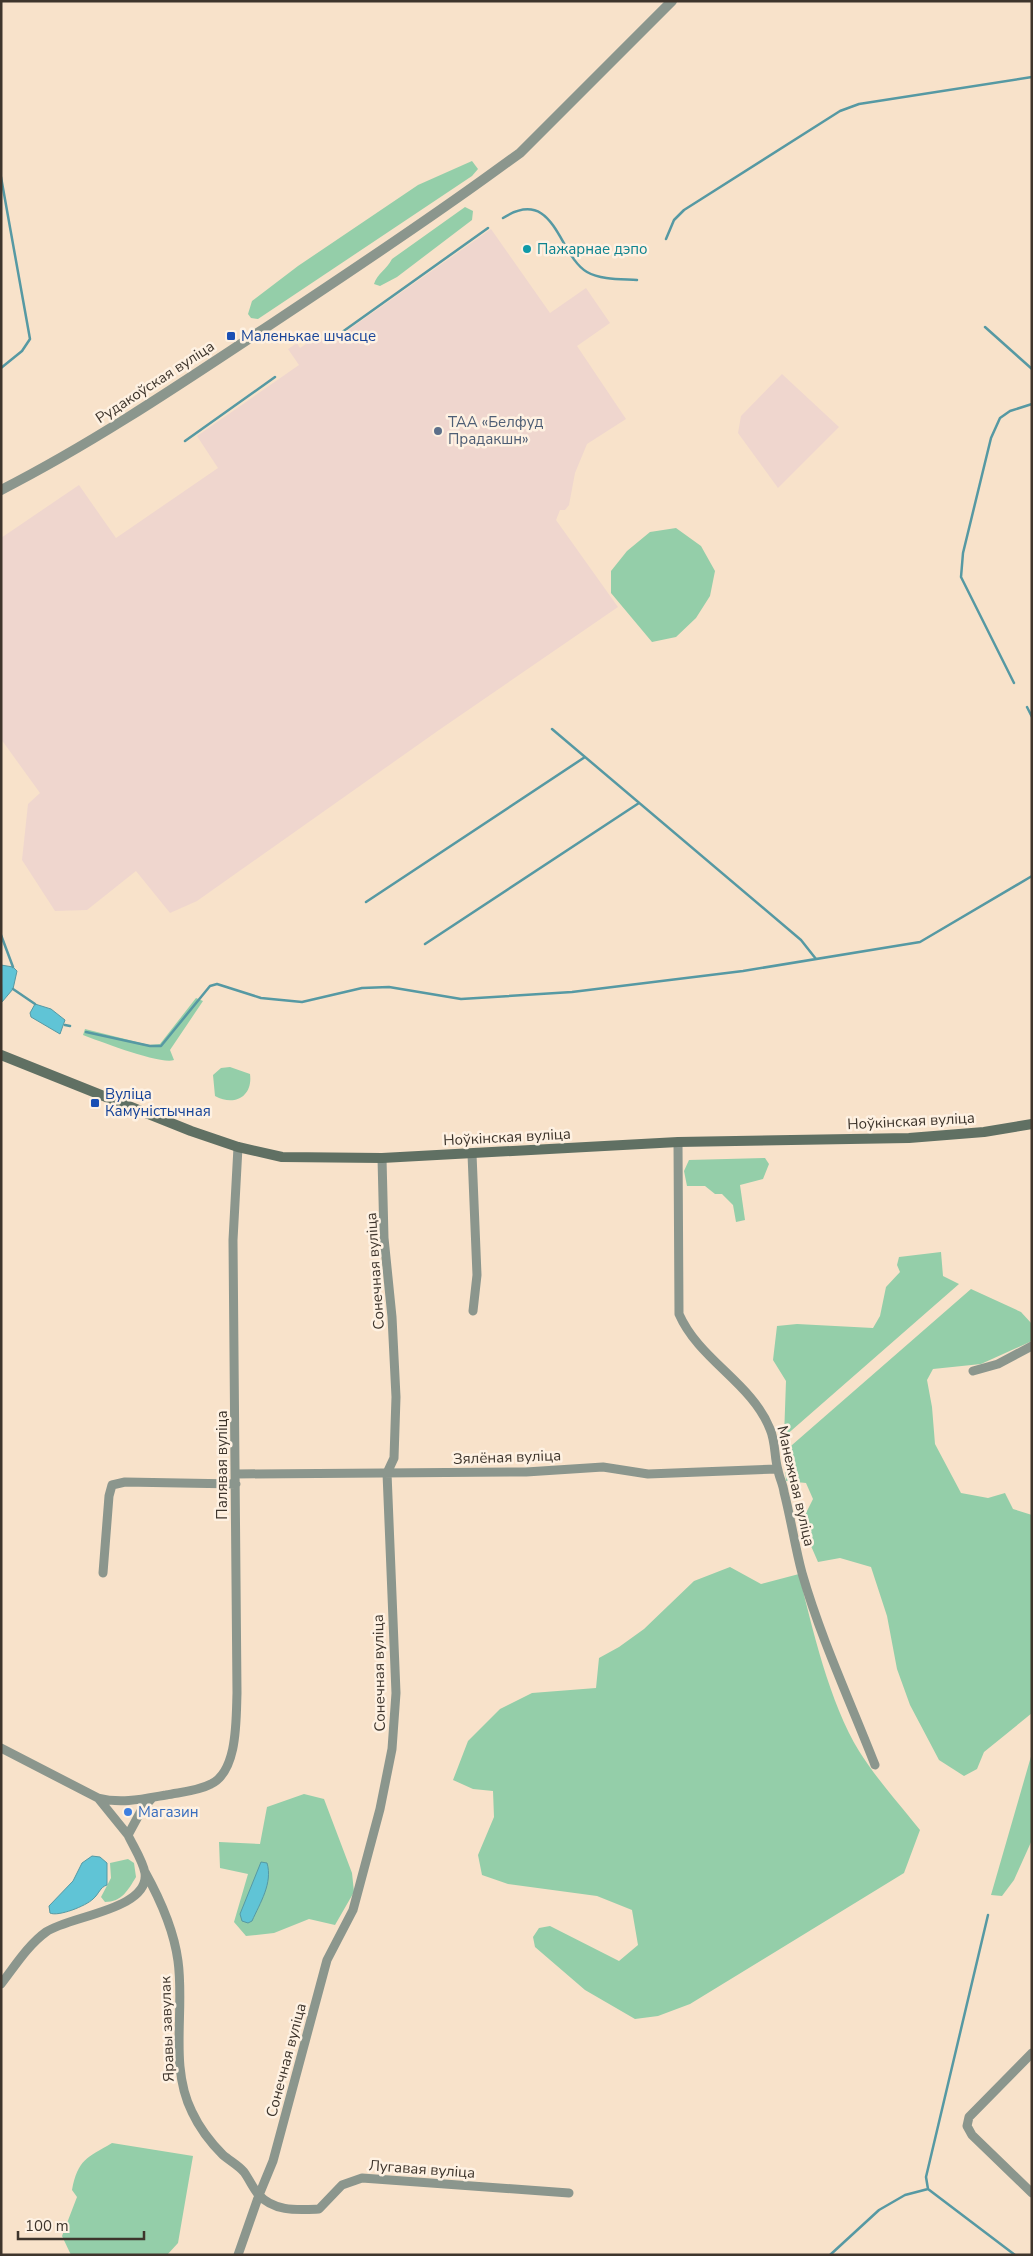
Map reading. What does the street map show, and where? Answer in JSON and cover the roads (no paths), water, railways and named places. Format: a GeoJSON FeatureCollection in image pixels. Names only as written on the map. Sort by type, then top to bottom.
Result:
{"type":"FeatureCollection","features":[{"type":"Feature","properties":{"kind":"main road","name":"Ноўкінская вуліца"},"geometry":{"type":"LineString","coordinates":[[1,1055],[191,1131],[238,1147],[282,1157],[382,1158],[678,1142],[909,1138],[984,1132],[1032,1124]]}},
{"type":"Feature","properties":{"kind":"street","name":"Рудакоўская вуліца"},"geometry":{"type":"LineString","coordinates":[[1,490],[49,465],[120,423],[469,190],[520,153],[672,1]]}},
{"type":"Feature","properties":{"kind":"street","name":"Манежная вуліца"},"geometry":{"type":"LineString","coordinates":[[678,1142],[679,1314],[685,1327],[696,1342],[756,1406],[770,1428],[774,1442],[777,1469],[784,1490],[802,1572],[816,1620],[875,1765]]}},
{"type":"Feature","properties":{"kind":"street","name":"Палявая вуліца"},"geometry":{"type":"LineString","coordinates":[[152,1798],[202,1788],[220,1778],[228,1765],[236,1727],[238,1585],[233,1240],[238,1147]]}},
{"type":"Feature","properties":{"kind":"street"},"geometry":{"type":"LineString","coordinates":[[472,1154],[477,1267],[473,1311]]}},
{"type":"Feature","properties":{"kind":"street","name":"Сонечная вуліца"},"geometry":{"type":"LineString","coordinates":[[238,2255],[273,2161],[327,1960],[353,1910],[380,1809],[392,1749],[396,1693],[387,1473],[394,1458],[396,1397],[392,1317],[384,1238],[382,1158]]}},
{"type":"Feature","properties":{"kind":"street"},"geometry":{"type":"LineString","coordinates":[[973,1371],[998,1364],[1032,1346]]}},
{"type":"Feature","properties":{"kind":"street","name":"Зялёная вуліца"},"geometry":{"type":"LineString","coordinates":[[103,1573],[109,1496],[112,1485],[125,1482],[387,1473],[526,1472],[602,1467],[648,1474],[702,1474],[777,1469]]}},
{"type":"Feature","properties":{"kind":"street"},"geometry":{"type":"LineString","coordinates":[[1,1748],[98,1798],[114,1802],[152,1798]]}},
{"type":"Feature","properties":{"kind":"street","name":"Яравы завулак"},"geometry":{"type":"LineString","coordinates":[[98,1798],[128,1835],[165,1915],[178,1960],[180,2067],[183,2088],[191,2111],[200,2127],[223,2155],[243,2171],[259,2195]]}},
{"type":"Feature","properties":{"kind":"street"},"geometry":{"type":"LineString","coordinates":[[128,1835],[141,1811],[152,1798]]}},
{"type":"Feature","properties":{"kind":"street"},"geometry":{"type":"LineString","coordinates":[[1,1984],[30,1947],[47,1931],[64,1923],[122,1904],[139,1891],[144,1881],[145,1872]]}},
{"type":"Feature","properties":{"kind":"street"},"geometry":{"type":"LineString","coordinates":[[1032,2053],[969,2117],[967,2126],[972,2135],[1032,2193]]}},
{"type":"Feature","properties":{"kind":"street","name":"Лугавая вуліца"},"geometry":{"type":"LineString","coordinates":[[259,2195],[273,2206],[294,2210],[319,2209],[342,2185],[362,2178],[569,2193]]}},
{"type":"Feature","properties":{"kind":"water"},"geometry":{"type":"Polygon","coordinates":[[[1,965],[13,967],[17,971],[13,989],[2,1002],[1,965]]]}},
{"type":"Feature","properties":{"kind":"water"},"geometry":{"type":"Polygon","coordinates":[[[35,1004],[51,1009],[65,1020],[60,1034],[31,1017],[30,1013],[35,1004]]]}},
{"type":"Feature","properties":{"kind":"water"},"geometry":{"type":"Polygon","coordinates":[[[92,1856],[100,1857],[107,1863],[107,1885],[84,1905],[65,1912],[50,1913],[49,1906],[73,1881],[82,1863],[92,1856]]]}},
{"type":"Feature","properties":{"kind":"water"},"geometry":{"type":"Polygon","coordinates":[[[261,1862],[267,1863],[267,1885],[252,1921],[248,1923],[242,1921],[240,1914],[261,1862]]]}},
{"type":"Feature","properties":{"kind":"waterway"},"geometry":{"type":"LineString","coordinates":[[666,239],[674,220],[684,210],[840,111],[859,104],[1032,77]]}},
{"type":"Feature","properties":{"kind":"waterway"},"geometry":{"type":"LineString","coordinates":[[1,177],[30,339],[22,351],[1,368]]}},
{"type":"Feature","properties":{"kind":"waterway"},"geometry":{"type":"LineString","coordinates":[[503,218],[520,210],[534,210],[545,216],[554,226],[569,252],[587,272],[605,278],[637,280]]}},
{"type":"Feature","properties":{"kind":"waterway"},"geometry":{"type":"LineString","coordinates":[[338,335],[488,228]]}},
{"type":"Feature","properties":{"kind":"waterway"},"geometry":{"type":"LineString","coordinates":[[985,327],[1032,369]]}},
{"type":"Feature","properties":{"kind":"waterway"},"geometry":{"type":"LineString","coordinates":[[185,441],[275,377]]}},
{"type":"Feature","properties":{"kind":"waterway"},"geometry":{"type":"LineString","coordinates":[[1014,683],[961,577],[963,553],[991,438],[1000,418],[1010,411],[1032,404]]}},
{"type":"Feature","properties":{"kind":"waterway"},"geometry":{"type":"LineString","coordinates":[[1027,707],[1032,717]]}},
{"type":"Feature","properties":{"kind":"waterway"},"geometry":{"type":"LineString","coordinates":[[552,729],[801,940],[816,959]]}},
{"type":"Feature","properties":{"kind":"waterway"},"geometry":{"type":"LineString","coordinates":[[366,902],[585,757]]}},
{"type":"Feature","properties":{"kind":"waterway"},"geometry":{"type":"LineString","coordinates":[[425,944],[639,803]]}},
{"type":"Feature","properties":{"kind":"waterway"},"geometry":{"type":"LineString","coordinates":[[86,1032],[150,1046],[161,1046],[210,986],[217,984],[261,998],[302,1002],[362,988],[389,987],[461,999],[572,992],[743,971],[920,942],[1032,876]]}},
{"type":"Feature","properties":{"kind":"waterway"},"geometry":{"type":"LineString","coordinates":[[1,935],[13,967]]}},
{"type":"Feature","properties":{"kind":"waterway"},"geometry":{"type":"LineString","coordinates":[[13,989],[35,1004]]}},
{"type":"Feature","properties":{"kind":"waterway"},"geometry":{"type":"LineString","coordinates":[[65,1025],[70,1026]]}},
{"type":"Feature","properties":{"kind":"waterway"},"geometry":{"type":"LineString","coordinates":[[928,2189],[926,2177],[988,1915]]}},
{"type":"Feature","properties":{"kind":"waterway"},"geometry":{"type":"LineString","coordinates":[[830,2255],[879,2210],[905,2195],[928,2189],[1015,2255]]}},
{"type":"Feature","properties":{"kind":"place","name":"Пажарнае дэпо"},"geometry":{"type":"Point","coordinates":[527,249]}},
{"type":"Feature","properties":{"kind":"place","name":"Маленькае шчасце"},"geometry":{"type":"Point","coordinates":[231,336]}},
{"type":"Feature","properties":{"kind":"place","name":"ТАА «Белфуд Прадакшн»"},"geometry":{"type":"Point","coordinates":[438,431]}},
{"type":"Feature","properties":{"kind":"place","name":"Вуліца Камуністычная"},"geometry":{"type":"Point","coordinates":[95,1103]}},
{"type":"Feature","properties":{"kind":"place","name":"Магазин"},"geometry":{"type":"Point","coordinates":[128,1812]}}]}
